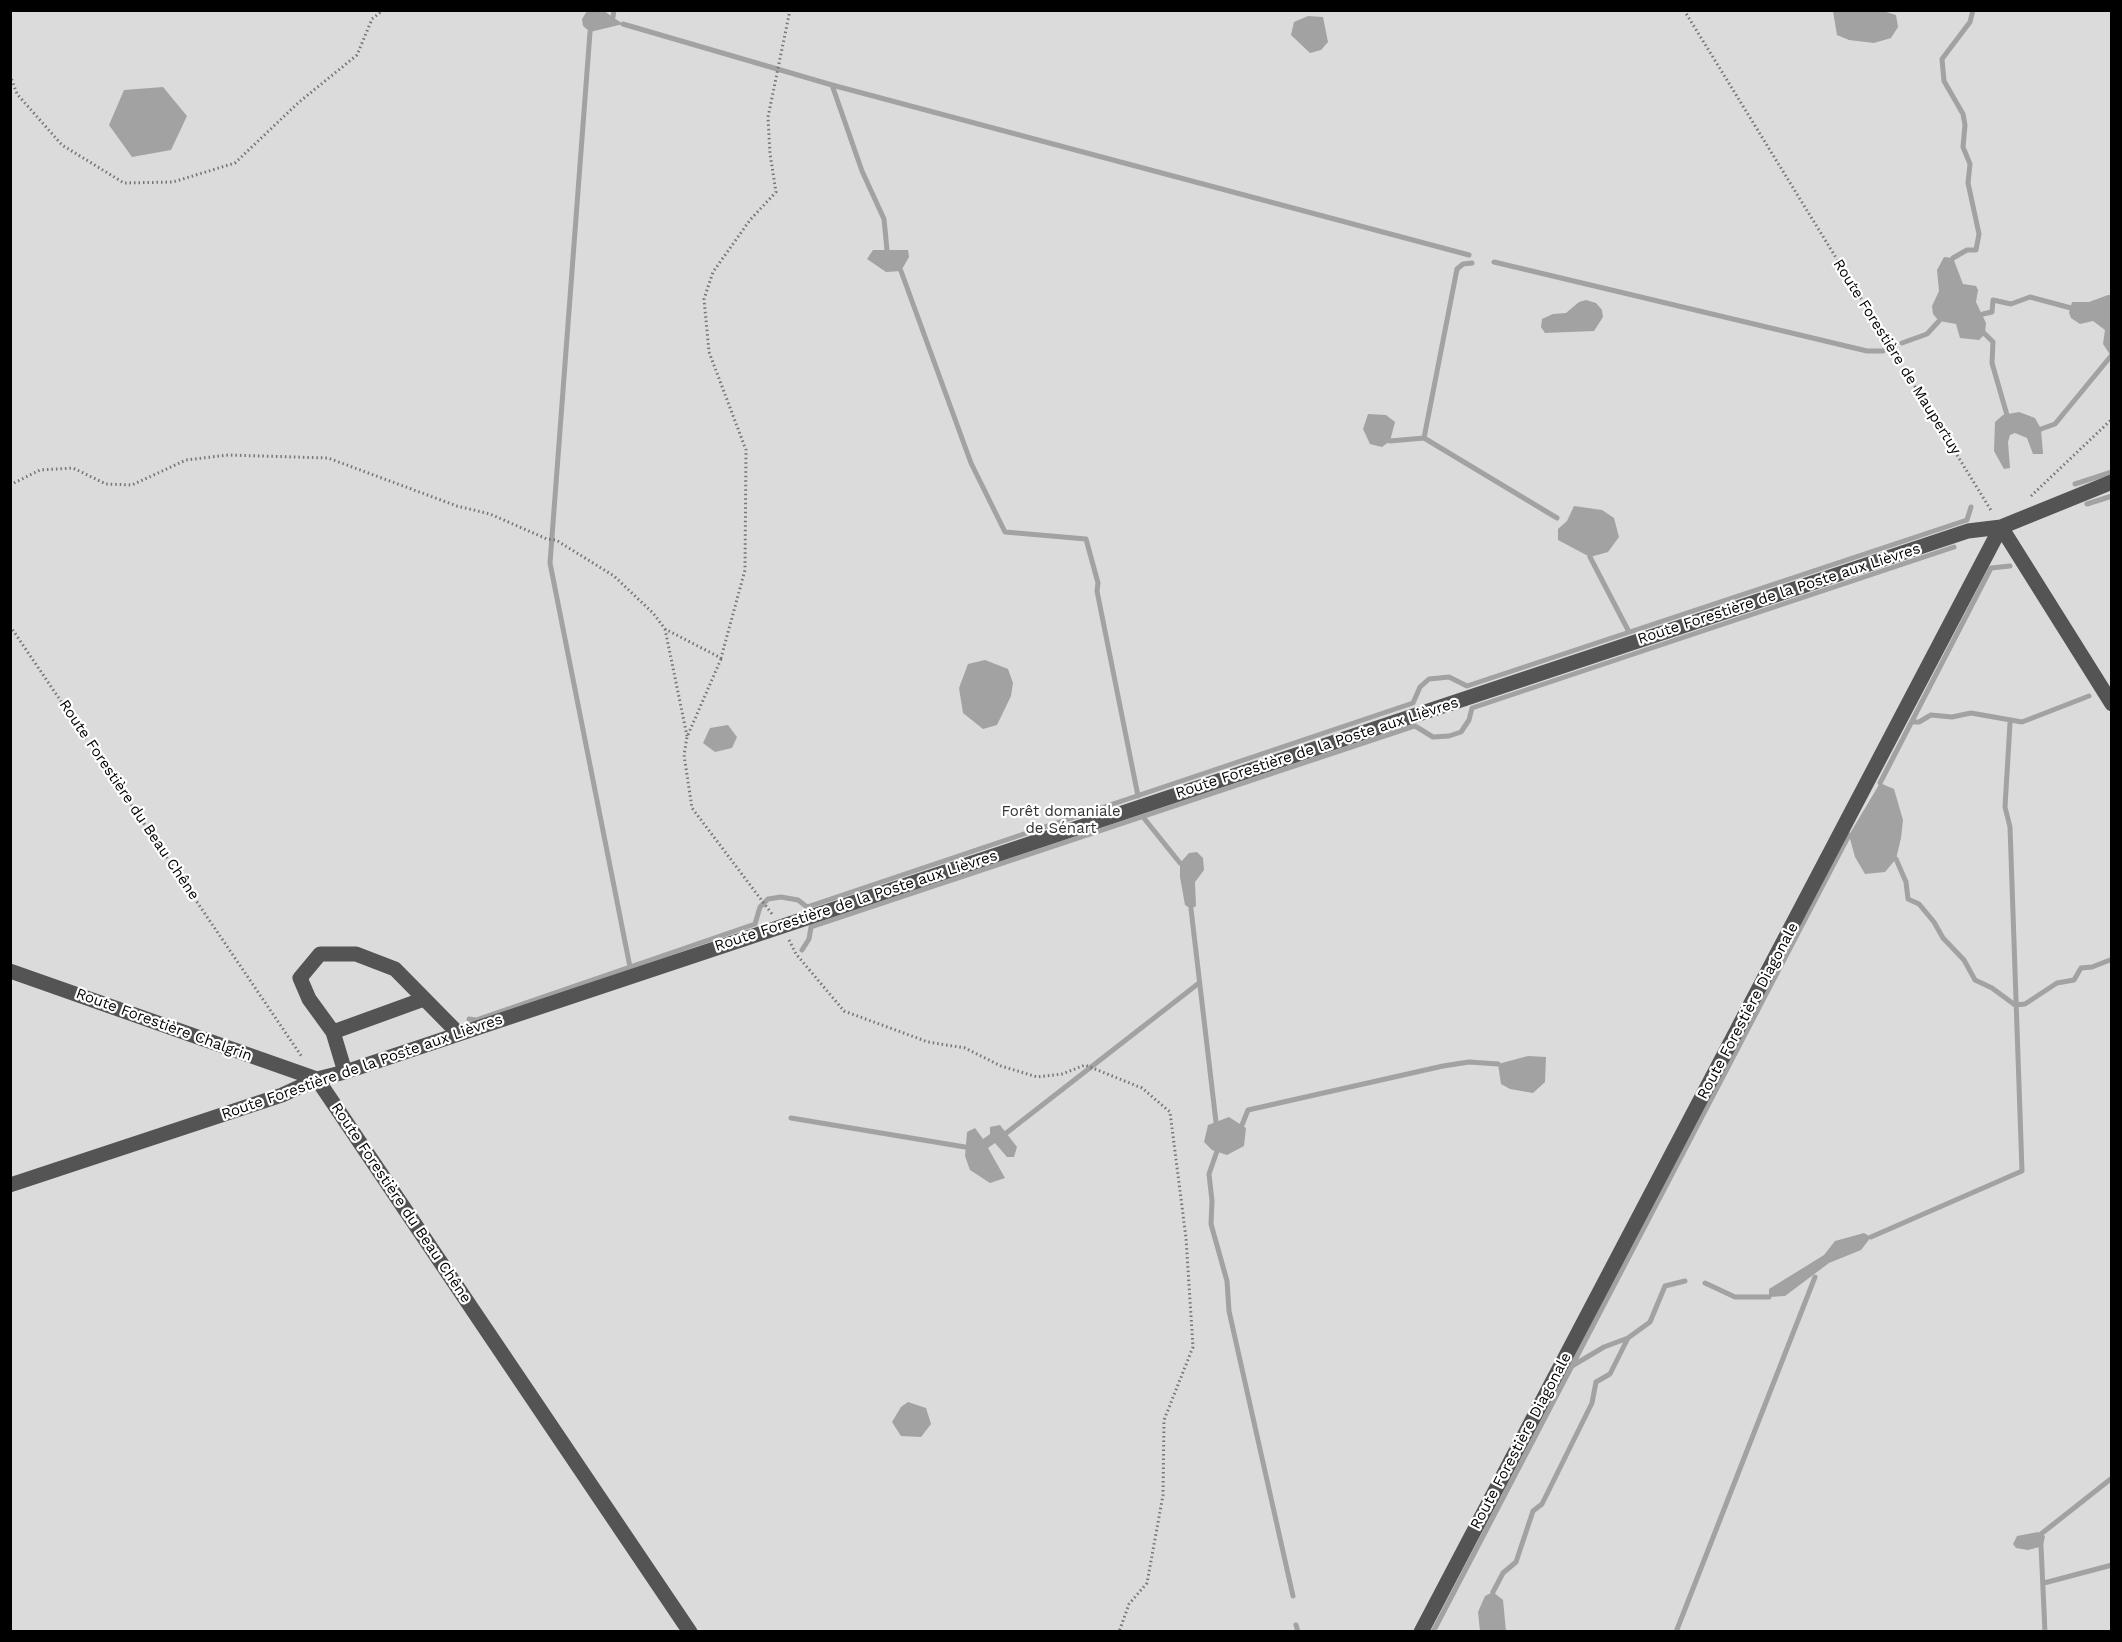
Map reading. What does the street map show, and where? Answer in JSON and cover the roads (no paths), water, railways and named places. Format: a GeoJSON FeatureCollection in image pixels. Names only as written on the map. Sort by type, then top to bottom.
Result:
{"type":"FeatureCollection","features":[{"type":"Feature","properties":{"kind":"street","name":"Route Forestière de la Poste aux Lièvres"},"geometry":{"type":"LineString","coordinates":[[10,1185],[282,1095],[317,1079],[345,1072],[1968,531],[2001,527],[2112,482]]}},
{"type":"Feature","properties":{"kind":"street"},"geometry":{"type":"LineString","coordinates":[[2001,527],[2112,704]]}},
{"type":"Feature","properties":{"kind":"street","name":"Route Forestière Diagonale"},"geometry":{"type":"LineString","coordinates":[[1421,1632],[2001,527]]}},
{"type":"Feature","properties":{"kind":"street"},"geometry":{"type":"LineString","coordinates":[[345,1072],[333,1032],[309,999],[300,978],[320,954],[356,954],[395,969],[459,1034]]}},
{"type":"Feature","properties":{"kind":"street","name":"Route Forestière Chalgrin"},"geometry":{"type":"LineString","coordinates":[[10,971],[317,1079]]}},
{"type":"Feature","properties":{"kind":"street"},"geometry":{"type":"LineString","coordinates":[[333,1032],[424,999]]}},
{"type":"Feature","properties":{"kind":"street","name":"Route Forestière du Beau Chêne"},"geometry":{"type":"LineString","coordinates":[[317,1079],[690,1632]]}},
{"type":"Feature","properties":{"kind":"waterway"},"geometry":{"type":"LineString","coordinates":[[613,17],[614,10]]}},
{"type":"Feature","properties":{"kind":"waterway"},"geometry":{"type":"LineString","coordinates":[[1953,258],[1967,250],[1976,250],[1979,234],[1968,183],[1970,164],[1963,147],[1965,125],[1963,114],[1944,81],[1942,59],[1970,22],[1973,10]]}},
{"type":"Feature","properties":{"kind":"waterway"},"geometry":{"type":"LineString","coordinates":[[623,24],[832,85],[1469,255]]}},
{"type":"Feature","properties":{"kind":"waterway"},"geometry":{"type":"LineString","coordinates":[[590,32],[550,563],[630,967]]}},
{"type":"Feature","properties":{"kind":"waterway"},"geometry":{"type":"LineString","coordinates":[[832,85],[862,171],[884,219],[887,250]]}},
{"type":"Feature","properties":{"kind":"waterway"},"geometry":{"type":"LineString","coordinates":[[1494,262],[1867,351],[1883,351]]}},
{"type":"Feature","properties":{"kind":"waterway"},"geometry":{"type":"LineString","coordinates":[[1424,438],[1457,269],[1463,264],[1472,263]]}},
{"type":"Feature","properties":{"kind":"waterway"},"geometry":{"type":"LineString","coordinates":[[901,271],[971,463],[1005,532],[1086,539],[1098,583],[1097,591],[1138,796]]}},
{"type":"Feature","properties":{"kind":"waterway"},"geometry":{"type":"LineString","coordinates":[[1983,314],[1992,312],[1993,300],[2011,304],[2030,297],[2071,308]]}},
{"type":"Feature","properties":{"kind":"waterway"},"geometry":{"type":"LineString","coordinates":[[1902,343],[1927,334],[1939,321]]}},
{"type":"Feature","properties":{"kind":"waterway"},"geometry":{"type":"LineString","coordinates":[[1985,334],[1993,342],[1992,363],[2007,415]]}},
{"type":"Feature","properties":{"kind":"waterway"},"geometry":{"type":"LineString","coordinates":[[2041,429],[2055,424],[2111,356]]}},
{"type":"Feature","properties":{"kind":"waterway"},"geometry":{"type":"LineString","coordinates":[[1390,441],[1424,438],[1557,518]]}},
{"type":"Feature","properties":{"kind":"waterway"},"geometry":{"type":"LineString","coordinates":[[2075,484],[2112,472]]}},
{"type":"Feature","properties":{"kind":"waterway"},"geometry":{"type":"LineString","coordinates":[[2087,504],[2112,496]]}},
{"type":"Feature","properties":{"kind":"waterway"},"geometry":{"type":"LineString","coordinates":[[469,1019],[476,1020],[755,924],[760,907],[768,899],[781,897],[798,900],[807,907],[1413,703],[1420,687],[1429,679],[1449,677],[1467,686],[1967,520],[1971,507]]}},
{"type":"Feature","properties":{"kind":"waterway"},"geometry":{"type":"LineString","coordinates":[[802,950],[809,939],[811,927],[1415,726],[1433,737],[1449,736],[1461,732],[1469,720],[1472,708],[1954,547]]}},
{"type":"Feature","properties":{"kind":"waterway"},"geometry":{"type":"LineString","coordinates":[[1590,557],[1629,632]]}},
{"type":"Feature","properties":{"kind":"waterway"},"geometry":{"type":"LineString","coordinates":[[1880,783],[1991,568],[2010,566]]}},
{"type":"Feature","properties":{"kind":"waterway"},"geometry":{"type":"LineString","coordinates":[[1913,722],[1919,722],[1931,715],[1952,717],[1971,713],[2022,722],[2089,696]]}},
{"type":"Feature","properties":{"kind":"waterway"},"geometry":{"type":"LineString","coordinates":[[1871,1237],[2022,1171],[2010,827],[2005,807],[2010,723]]}},
{"type":"Feature","properties":{"kind":"waterway"},"geometry":{"type":"LineString","coordinates":[[1143,817],[1180,863]]}},
{"type":"Feature","properties":{"kind":"waterway"},"geometry":{"type":"LineString","coordinates":[[1433,1632],[1849,835]]}},
{"type":"Feature","properties":{"kind":"waterway"},"geometry":{"type":"LineString","coordinates":[[1896,859],[1906,882],[1908,899],[1919,904],[1934,922],[1943,938],[1964,960],[1975,980],[1992,988],[2015,1005],[2025,1004],[2057,983],[2074,980],[2081,968],[2092,967],[2110,960]]}},
{"type":"Feature","properties":{"kind":"waterway"},"geometry":{"type":"LineString","coordinates":[[1191,909],[1216,1122]]}},
{"type":"Feature","properties":{"kind":"waterway"},"geometry":{"type":"LineString","coordinates":[[1005,1134],[1199,983]]}},
{"type":"Feature","properties":{"kind":"waterway"},"geometry":{"type":"LineString","coordinates":[[1242,1125],[1248,1110],[1443,1066],[1469,1062],[1498,1064]]}},
{"type":"Feature","properties":{"kind":"waterway"},"geometry":{"type":"LineString","coordinates":[[791,1118],[965,1147]]}},
{"type":"Feature","properties":{"kind":"waterway"},"geometry":{"type":"LineString","coordinates":[[1217,1151],[1209,1174],[1212,1201],[1211,1224],[1227,1281],[1229,1311],[1293,1596]]}},
{"type":"Feature","properties":{"kind":"waterway"},"geometry":{"type":"LineString","coordinates":[[1676,1632],[1815,1277]]}},
{"type":"Feature","properties":{"kind":"waterway"},"geometry":{"type":"LineString","coordinates":[[1572,1366],[1604,1347],[1628,1338],[1650,1322],[1665,1286],[1685,1281]]}},
{"type":"Feature","properties":{"kind":"waterway"},"geometry":{"type":"LineString","coordinates":[[1705,1283],[1735,1297],[1769,1297]]}},
{"type":"Feature","properties":{"kind":"waterway"},"geometry":{"type":"LineString","coordinates":[[1493,1592],[1503,1573],[1516,1562],[1533,1511],[1542,1504],[1592,1403],[1596,1382],[1610,1374],[1628,1338]]}},
{"type":"Feature","properties":{"kind":"waterway"},"geometry":{"type":"LineString","coordinates":[[2041,1534],[2112,1478]]}},
{"type":"Feature","properties":{"kind":"waterway"},"geometry":{"type":"LineString","coordinates":[[2041,1546],[2045,1632]]}},
{"type":"Feature","properties":{"kind":"waterway"},"geometry":{"type":"LineString","coordinates":[[2044,1583],[2112,1565]]}},
{"type":"Feature","properties":{"kind":"waterway"},"geometry":{"type":"LineString","coordinates":[[1296,1625],[1298,1632]]}},
{"type":"Feature","properties":{"kind":"park label","name":"Forêt domaniale de Sénart"},"geometry":{"type":"Point","coordinates":[1061,820]}}]}
